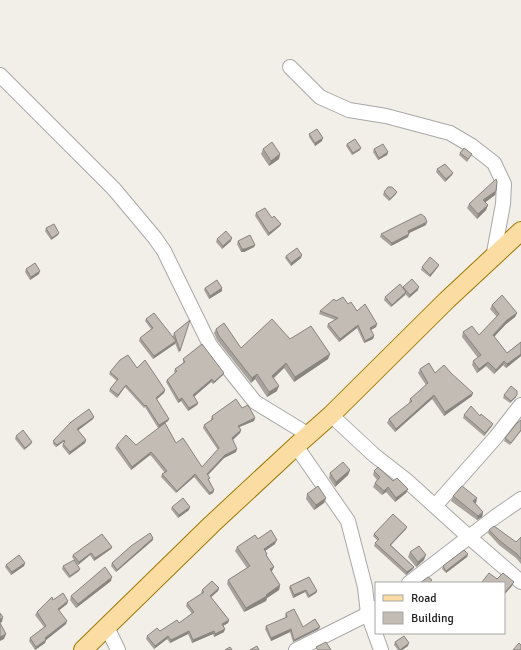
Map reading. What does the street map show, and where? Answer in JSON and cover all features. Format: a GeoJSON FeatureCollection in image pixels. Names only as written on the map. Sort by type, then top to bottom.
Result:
{"type":"FeatureCollection","features":[{"type":"Feature","properties":{"kind":"main road"},"geometry":{"type":"LineString","coordinates":[[83,650],[212,524],[331,415],[448,300],[521,232]]}},
{"type":"Feature","properties":{"kind":"street"},"geometry":{"type":"LineString","coordinates":[[290,67],[320,97],[349,110],[386,116],[450,133],[472,146],[494,164],[504,184],[503,204],[493,258]]}},
{"type":"Feature","properties":{"kind":"street"},"geometry":{"type":"LineString","coordinates":[[0,75],[114,189],[155,238],[164,251],[210,345],[238,382],[256,402],[302,440],[348,521],[375,624]]}},
{"type":"Feature","properties":{"kind":"street"},"geometry":{"type":"LineString","coordinates":[[435,506],[521,405]]}},
{"type":"Feature","properties":{"kind":"street"},"geometry":{"type":"LineString","coordinates":[[331,415],[374,455],[435,506],[521,582]]}},
{"type":"Feature","properties":{"kind":"street"},"geometry":{"type":"LineString","coordinates":[[410,582],[521,499]]}},
{"type":"Feature","properties":{"kind":"street"},"geometry":{"type":"LineString","coordinates":[[296,650],[372,611]]}},
{"type":"Feature","properties":{"kind":"street"},"geometry":{"type":"LineString","coordinates":[[107,627],[118,650]]}},
{"type":"Feature","properties":{"kind":"street"},"geometry":{"type":"LineString","coordinates":[[377,634],[381,650]]}},
{"type":"Feature","properties":{"kind":"building"},"geometry":{"type":"Polygon","coordinates":[[[317,129],[323,138],[315,143],[309,134],[317,129]]]}},
{"type":"Feature","properties":{"kind":"building"},"geometry":{"type":"Polygon","coordinates":[[[355,139],[361,148],[353,153],[347,144],[355,139]]]}},
{"type":"Feature","properties":{"kind":"building"},"geometry":{"type":"Polygon","coordinates":[[[272,142],[280,154],[271,161],[263,149],[272,142]]]}},
{"type":"Feature","properties":{"kind":"building"},"geometry":{"type":"Polygon","coordinates":[[[383,144],[388,152],[379,158],[374,149],[383,144]]]}},
{"type":"Feature","properties":{"kind":"building"},"geometry":{"type":"Polygon","coordinates":[[[464,148],[472,154],[468,159],[460,153],[464,148]]]}},
{"type":"Feature","properties":{"kind":"building"},"geometry":{"type":"Polygon","coordinates":[[[445,164],[453,173],[446,179],[437,169],[445,164]]]}},
{"type":"Feature","properties":{"kind":"building"},"geometry":{"type":"Polygon","coordinates":[[[496,179],[496,191],[483,200],[488,205],[478,214],[469,204],[496,179]]]}},
{"type":"Feature","properties":{"kind":"building"},"geometry":{"type":"Polygon","coordinates":[[[388,187],[392,187],[397,192],[390,199],[384,192],[388,187]]]}},
{"type":"Feature","properties":{"kind":"building"},"geometry":{"type":"Polygon","coordinates":[[[265,208],[272,218],[274,216],[281,224],[269,233],[256,213],[265,208]]]}},
{"type":"Feature","properties":{"kind":"building"},"geometry":{"type":"Polygon","coordinates":[[[421,214],[425,217],[427,222],[408,231],[409,234],[392,243],[381,234],[421,214]]]}},
{"type":"Feature","properties":{"kind":"building"},"geometry":{"type":"Polygon","coordinates":[[[54,224],[59,233],[52,238],[46,228],[54,224]]]}},
{"type":"Feature","properties":{"kind":"building"},"geometry":{"type":"Polygon","coordinates":[[[226,231],[232,238],[223,246],[217,239],[226,231]]]}},
{"type":"Feature","properties":{"kind":"building"},"geometry":{"type":"Polygon","coordinates":[[[250,235],[255,245],[242,249],[238,241],[250,235]]]}},
{"type":"Feature","properties":{"kind":"building"},"geometry":{"type":"Polygon","coordinates":[[[297,248],[302,255],[291,263],[286,256],[297,248]]]}},
{"type":"Feature","properties":{"kind":"building"},"geometry":{"type":"Polygon","coordinates":[[[430,257],[439,265],[430,275],[422,267],[430,257]]]}},
{"type":"Feature","properties":{"kind":"building"},"geometry":{"type":"Polygon","coordinates":[[[35,263],[40,271],[31,277],[26,269],[35,263]]]}},
{"type":"Feature","properties":{"kind":"building"},"geometry":{"type":"Polygon","coordinates":[[[412,279],[419,287],[410,295],[403,287],[412,279]]]}},
{"type":"Feature","properties":{"kind":"building"},"geometry":{"type":"Polygon","coordinates":[[[217,280],[222,288],[210,296],[205,288],[217,280]]]}},
{"type":"Feature","properties":{"kind":"building"},"geometry":{"type":"Polygon","coordinates":[[[400,284],[406,292],[392,305],[385,297],[400,284]]]}},
{"type":"Feature","properties":{"kind":"building"},"geometry":{"type":"Polygon","coordinates":[[[502,295],[517,313],[507,320],[493,335],[507,353],[521,342],[521,354],[507,364],[504,361],[496,370],[488,362],[479,369],[473,361],[481,355],[463,332],[472,326],[479,335],[499,314],[492,305],[502,295]]]}},
{"type":"Feature","properties":{"kind":"building"},"geometry":{"type":"Polygon","coordinates":[[[343,297],[348,304],[351,302],[357,311],[365,304],[377,324],[370,328],[374,336],[365,341],[358,325],[340,339],[328,324],[338,318],[320,311],[334,299],[336,301],[343,297]]]}},
{"type":"Feature","properties":{"kind":"building"},"geometry":{"type":"Polygon","coordinates":[[[154,313],[176,341],[154,356],[140,338],[153,328],[146,319],[154,313]]]}},
{"type":"Feature","properties":{"kind":"building"},"geometry":{"type":"Polygon","coordinates":[[[272,319],[290,339],[311,326],[330,354],[295,377],[286,363],[272,376],[279,386],[269,392],[257,374],[252,378],[219,336],[216,329],[224,323],[241,348],[272,319]]]}},
{"type":"Feature","properties":{"kind":"building"},"geometry":{"type":"Polygon","coordinates":[[[190,320],[180,351],[174,333],[190,320]]]}},
{"type":"Feature","properties":{"kind":"building"},"geometry":{"type":"Polygon","coordinates":[[[202,344],[224,373],[214,382],[212,379],[193,395],[198,403],[189,408],[182,398],[179,400],[167,380],[177,371],[175,369],[185,362],[183,359],[202,344]]]}},
{"type":"Feature","properties":{"kind":"building"},"geometry":{"type":"Polygon","coordinates":[[[128,355],[137,368],[145,360],[165,390],[156,398],[169,419],[159,425],[146,405],[145,406],[126,385],[118,395],[110,389],[118,379],[110,372],[120,360],[128,355]]]}},
{"type":"Feature","properties":{"kind":"building"},"geometry":{"type":"Polygon","coordinates":[[[429,363],[435,373],[444,365],[473,393],[445,412],[434,395],[396,429],[389,419],[412,401],[410,399],[428,383],[420,369],[429,363]]]}},
{"type":"Feature","properties":{"kind":"building"},"geometry":{"type":"Polygon","coordinates":[[[511,386],[517,391],[517,395],[511,401],[504,395],[511,386]]]}},
{"type":"Feature","properties":{"kind":"building"},"geometry":{"type":"Polygon","coordinates":[[[236,399],[242,408],[248,405],[255,418],[238,426],[241,430],[232,438],[237,449],[225,455],[207,474],[214,490],[210,493],[195,474],[177,491],[162,474],[167,471],[151,452],[132,467],[117,445],[126,435],[136,445],[165,423],[176,443],[183,438],[202,467],[219,448],[204,425],[213,419],[212,416],[236,399]]]}},
{"type":"Feature","properties":{"kind":"building"},"geometry":{"type":"Polygon","coordinates":[[[471,406],[480,416],[481,414],[493,424],[485,433],[464,415],[471,406]]]}},
{"type":"Feature","properties":{"kind":"building"},"geometry":{"type":"Polygon","coordinates":[[[89,409],[94,417],[77,429],[86,440],[70,452],[63,444],[65,442],[64,440],[57,445],[53,441],[71,422],[89,409]]]}},
{"type":"Feature","properties":{"kind":"building"},"geometry":{"type":"Polygon","coordinates":[[[521,420],[521,430],[511,443],[505,438],[521,420]]]}},
{"type":"Feature","properties":{"kind":"building"},"geometry":{"type":"Polygon","coordinates":[[[23,430],[32,442],[25,448],[16,436],[23,430]]]}},
{"type":"Feature","properties":{"kind":"building"},"geometry":{"type":"Polygon","coordinates":[[[343,462],[350,470],[336,482],[330,473],[343,462]]]}},
{"type":"Feature","properties":{"kind":"building"},"geometry":{"type":"Polygon","coordinates":[[[378,467],[393,481],[397,478],[408,489],[396,498],[388,487],[384,491],[375,483],[380,477],[374,471],[378,467]]]}},
{"type":"Feature","properties":{"kind":"building"},"geometry":{"type":"Polygon","coordinates":[[[318,486],[326,498],[316,505],[307,494],[318,486]]]}},
{"type":"Feature","properties":{"kind":"building"},"geometry":{"type":"Polygon","coordinates":[[[462,486],[477,498],[473,501],[483,512],[478,516],[453,496],[462,486]]]}},
{"type":"Feature","properties":{"kind":"building"},"geometry":{"type":"Polygon","coordinates":[[[183,498],[190,507],[179,515],[172,507],[183,498]]]}},
{"type":"Feature","properties":{"kind":"building"},"geometry":{"type":"Polygon","coordinates":[[[393,514],[407,527],[390,545],[414,567],[407,572],[375,543],[379,539],[374,534],[393,514]]]}},
{"type":"Feature","properties":{"kind":"building"},"geometry":{"type":"Polygon","coordinates":[[[494,526],[516,542],[521,537],[521,559],[489,530],[494,526]]]}},
{"type":"Feature","properties":{"kind":"building"},"geometry":{"type":"Polygon","coordinates":[[[271,530],[277,540],[264,549],[274,567],[270,569],[280,585],[266,595],[267,596],[246,608],[228,580],[250,566],[237,547],[255,535],[258,539],[271,530]]]}},
{"type":"Feature","properties":{"kind":"building"},"geometry":{"type":"Polygon","coordinates":[[[150,533],[153,538],[117,570],[112,563],[131,546],[150,533]]]}},
{"type":"Feature","properties":{"kind":"building"},"geometry":{"type":"Polygon","coordinates":[[[102,534],[112,547],[95,558],[91,553],[79,562],[73,555],[102,534]]]}},
{"type":"Feature","properties":{"kind":"building"},"geometry":{"type":"Polygon","coordinates":[[[419,546],[426,555],[418,562],[410,552],[419,546]]]}},
{"type":"Feature","properties":{"kind":"building"},"geometry":{"type":"Polygon","coordinates":[[[464,550],[468,554],[446,571],[443,566],[464,550]]]}},
{"type":"Feature","properties":{"kind":"building"},"geometry":{"type":"Polygon","coordinates":[[[19,555],[25,563],[12,572],[6,565],[19,555]]]}},
{"type":"Feature","properties":{"kind":"building"},"geometry":{"type":"Polygon","coordinates":[[[74,560],[80,569],[70,576],[63,566],[74,560]]]}},
{"type":"Feature","properties":{"kind":"building"},"geometry":{"type":"Polygon","coordinates":[[[105,567],[112,577],[78,604],[71,596],[105,567]]]}},
{"type":"Feature","properties":{"kind":"building"},"geometry":{"type":"Polygon","coordinates":[[[489,573],[497,579],[503,573],[514,582],[505,592],[505,582],[482,582],[489,573]]]}},
{"type":"Feature","properties":{"kind":"building"},"geometry":{"type":"Polygon","coordinates":[[[309,577],[317,591],[309,596],[306,590],[294,595],[290,586],[309,577]]]}},
{"type":"Feature","properties":{"kind":"building"},"geometry":{"type":"Polygon","coordinates":[[[428,577],[432,580],[430,582],[421,582],[428,577]]]}},
{"type":"Feature","properties":{"kind":"building"},"geometry":{"type":"Polygon","coordinates":[[[212,581],[219,588],[210,596],[229,620],[222,624],[225,629],[215,634],[214,631],[193,640],[189,631],[171,640],[168,636],[155,646],[147,636],[157,628],[160,631],[177,620],[179,623],[194,612],[187,603],[204,592],[202,590],[212,581]]]}},
{"type":"Feature","properties":{"kind":"building"},"geometry":{"type":"Polygon","coordinates":[[[63,593],[68,601],[58,609],[67,621],[36,647],[30,638],[46,626],[37,612],[52,597],[53,600],[63,593]]]}},
{"type":"Feature","properties":{"kind":"building"},"geometry":{"type":"Polygon","coordinates":[[[294,609],[303,627],[315,619],[320,627],[294,640],[291,629],[271,638],[266,626],[287,617],[286,613],[294,609]]]}},
{"type":"Feature","properties":{"kind":"building"},"geometry":{"type":"Polygon","coordinates":[[[0,613],[3,617],[0,620],[0,613]]]}},
{"type":"Feature","properties":{"kind":"building"},"geometry":{"type":"Polygon","coordinates":[[[0,623],[6,634],[0,637],[0,623]]]}},
{"type":"Feature","properties":{"kind":"building"},"geometry":{"type":"Polygon","coordinates":[[[404,636],[409,643],[400,650],[395,642],[404,636]]]}},
{"type":"Feature","properties":{"kind":"building"},"geometry":{"type":"Polygon","coordinates":[[[326,642],[331,650],[318,650],[316,647],[326,642]]]}},
{"type":"Feature","properties":{"kind":"building"},"geometry":{"type":"Polygon","coordinates":[[[519,643],[521,645],[521,650],[513,650],[519,643]]]}},
{"type":"Feature","properties":{"kind":"building"},"geometry":{"type":"Polygon","coordinates":[[[257,646],[259,650],[250,650],[257,646]]]}},
{"type":"Feature","properties":{"kind":"building"},"geometry":{"type":"Polygon","coordinates":[[[230,647],[232,650],[225,650],[230,647]]]}}]}
